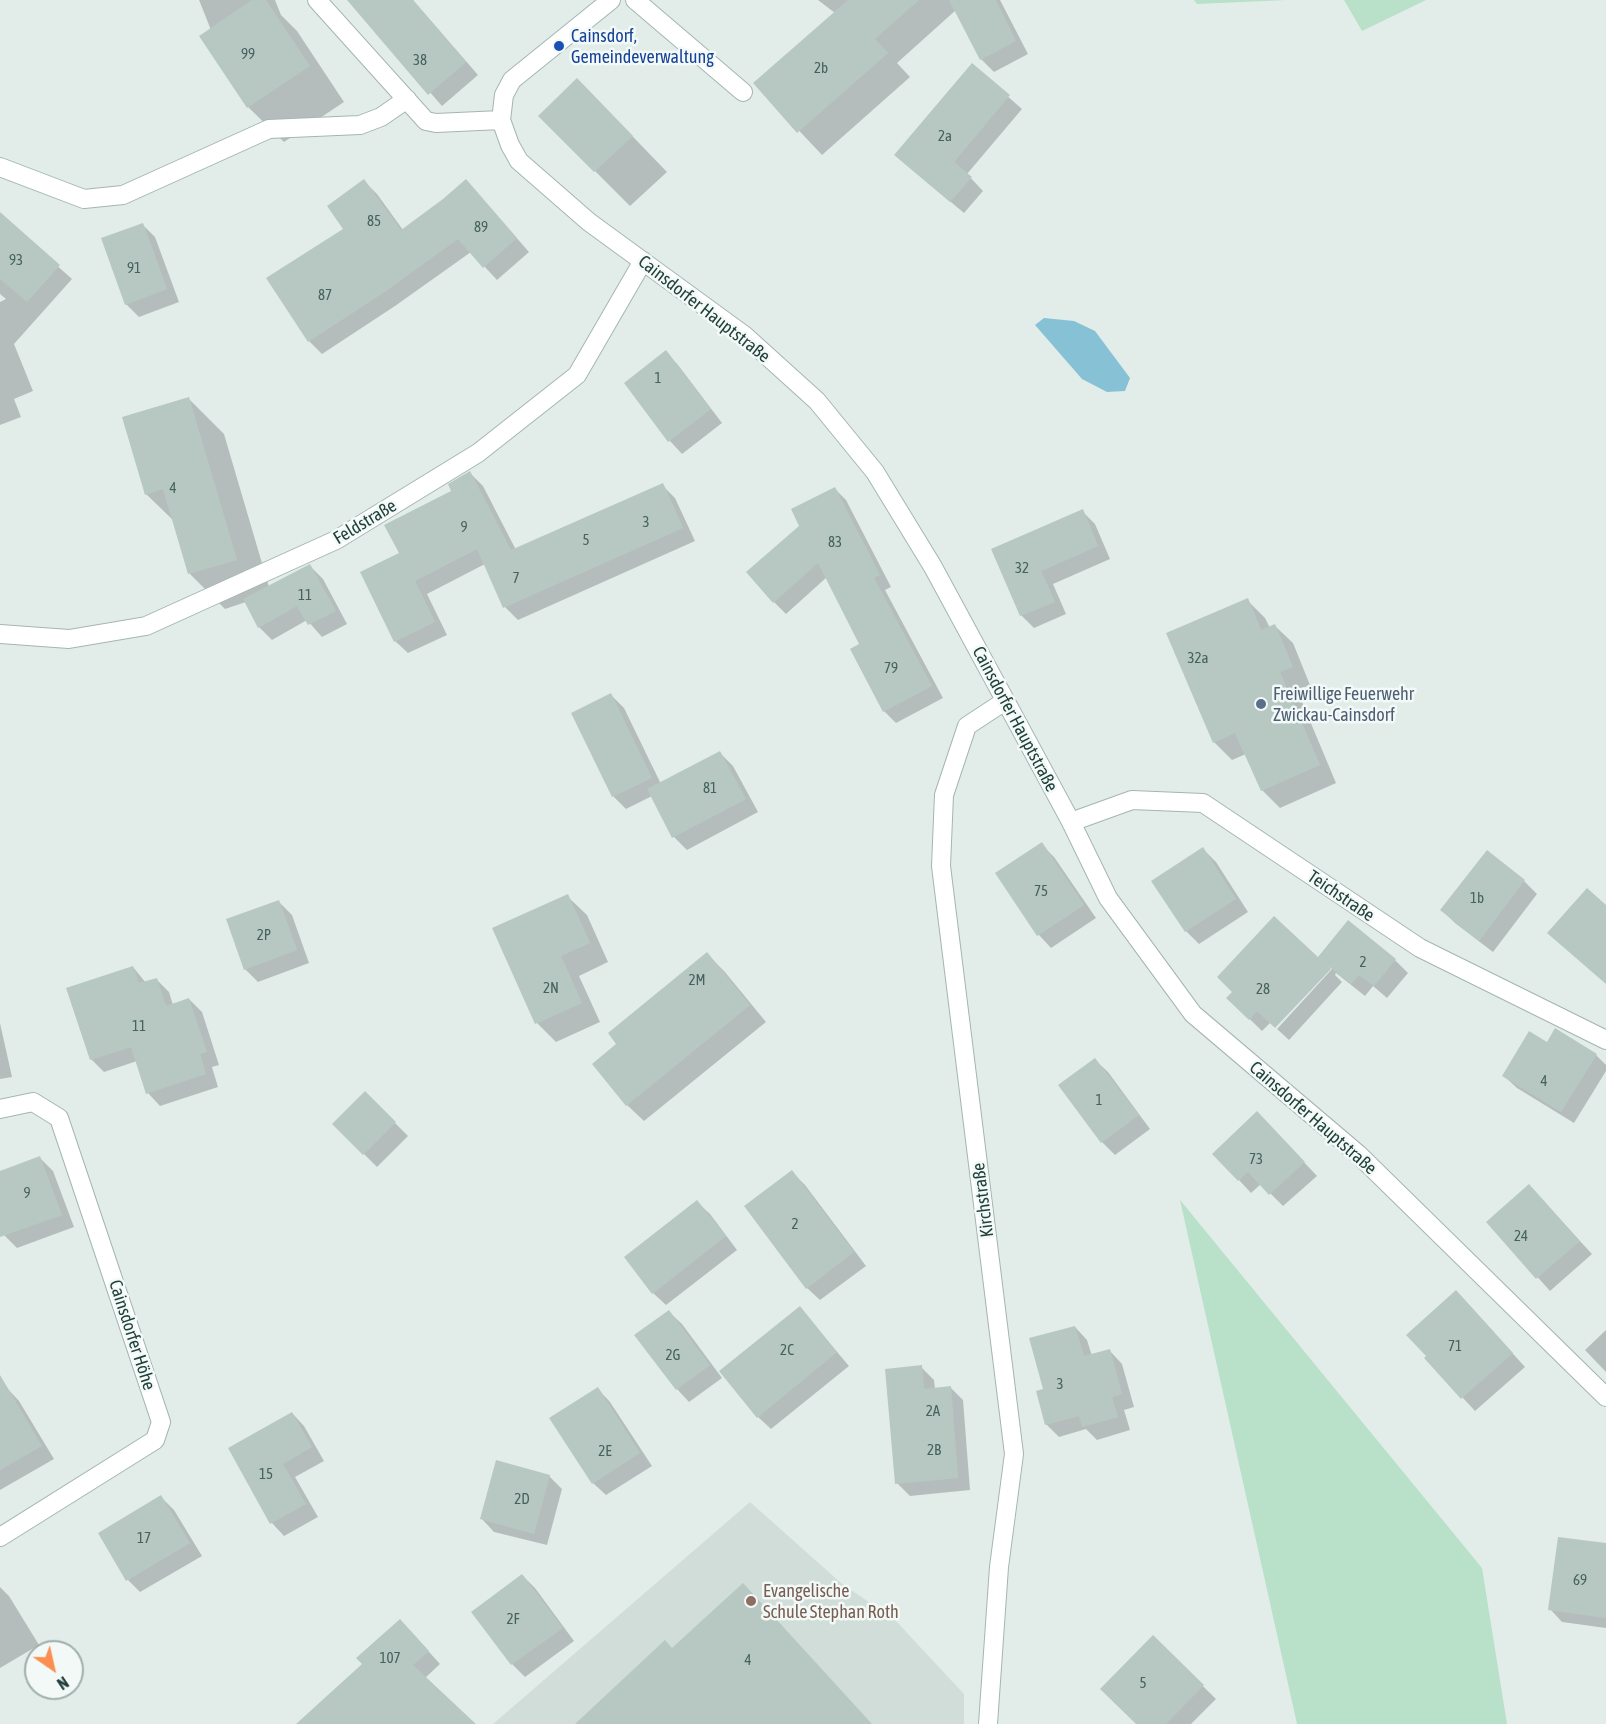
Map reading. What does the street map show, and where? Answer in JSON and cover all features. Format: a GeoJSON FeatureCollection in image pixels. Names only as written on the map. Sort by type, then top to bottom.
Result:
{"type":"FeatureCollection","features":[{"type":"Feature","properties":{"kind":"street"},"geometry":{"type":"LineString","coordinates":[[317,0],[426,121],[436,123],[501,120],[504,95],[512,80],[612,0]]}},
{"type":"Feature","properties":{"kind":"street"},"geometry":{"type":"LineString","coordinates":[[634,0],[743,92]]}},
{"type":"Feature","properties":{"kind":"street"},"geometry":{"type":"LineString","coordinates":[[0,167],[84,199],[123,195],[269,129],[360,125],[381,117],[407,99]]}},
{"type":"Feature","properties":{"kind":"street","name":"Cainsdorfer Hauptstraße"},"geometry":{"type":"LineString","coordinates":[[501,120],[510,145],[519,161],[589,222],[744,335],[816,401],[875,472],[933,567],[1071,822],[1108,898],[1193,1014],[1358,1154],[1606,1397]]}},
{"type":"Feature","properties":{"kind":"street","name":"Feldstraße"},"geometry":{"type":"LineString","coordinates":[[0,634],[69,639],[146,626],[336,540],[478,453],[577,375],[643,261]]}},
{"type":"Feature","properties":{"kind":"street","name":"Kirchstraße"},"geometry":{"type":"LineString","coordinates":[[991,1723],[999,1567],[1014,1454],[940,866],[944,795],[967,726],[1005,701]]}},
{"type":"Feature","properties":{"kind":"street","name":"Teichstraße"},"geometry":{"type":"LineString","coordinates":[[1071,822],[1132,800],[1203,803],[1420,948],[1606,1040]]}},
{"type":"Feature","properties":{"kind":"street","name":"Cainsdorfer Höhe"},"geometry":{"type":"LineString","coordinates":[[0,1109],[33,1102],[59,1118],[161,1422],[155,1440],[0,1537]]}},
{"type":"Feature","properties":{"kind":"shaded area","name":"Evangelische Schule Stephan Roth"},"geometry":{"type":"Polygon","coordinates":[[[750,1502],[841,1583],[895,1620],[964,1694],[964,1724],[493,1724],[750,1502]]]}},
{"type":"Feature","properties":{"kind":"green space"},"geometry":{"type":"Polygon","coordinates":[[[1194,0],[1287,0],[1197,4],[1194,0]]]}},
{"type":"Feature","properties":{"kind":"green space"},"geometry":{"type":"Polygon","coordinates":[[[1344,0],[1426,0],[1362,31],[1344,0]]]}},
{"type":"Feature","properties":{"kind":"green space"},"geometry":{"type":"Polygon","coordinates":[[[1180,1200],[1482,1568],[1507,1724],[1297,1724],[1180,1200]]]}},
{"type":"Feature","properties":{"kind":"water"},"geometry":{"type":"Polygon","coordinates":[[[1044,318],[1074,321],[1095,331],[1130,378],[1125,391],[1107,392],[1082,379],[1035,325],[1044,318]]]}},
{"type":"Feature","properties":{"kind":"building"},"geometry":{"type":"Polygon","coordinates":[[[252,0],[266,0],[310,66],[247,108],[199,36],[252,0]]]}},
{"type":"Feature","properties":{"kind":"building"},"geometry":{"type":"Polygon","coordinates":[[[347,0],[413,0],[466,62],[428,95],[347,0]]]}},
{"type":"Feature","properties":{"kind":"building"},"geometry":{"type":"Polygon","coordinates":[[[848,0],[919,0],[875,39],[888,53],[797,133],[753,83],[848,0]]]}},
{"type":"Feature","properties":{"kind":"building"},"geometry":{"type":"Polygon","coordinates":[[[949,0],[996,0],[1016,41],[980,60],[949,0]]]}},
{"type":"Feature","properties":{"kind":"building"},"geometry":{"type":"Polygon","coordinates":[[[972,63],[1010,95],[954,162],[972,177],[950,202],[894,155],[972,63]]]}},
{"type":"Feature","properties":{"kind":"building"},"geometry":{"type":"Polygon","coordinates":[[[577,78],[633,136],[594,172],[538,116],[577,78]]]}},
{"type":"Feature","properties":{"kind":"building"},"geometry":{"type":"Polygon","coordinates":[[[364,179],[401,230],[466,179],[517,238],[483,268],[458,239],[383,293],[308,342],[266,278],[343,229],[327,206],[364,179]]]}},
{"type":"Feature","properties":{"kind":"building"},"geometry":{"type":"Polygon","coordinates":[[[0,212],[60,265],[27,302],[0,279],[0,212]]]}},
{"type":"Feature","properties":{"kind":"building"},"geometry":{"type":"Polygon","coordinates":[[[143,223],[167,289],[125,305],[101,238],[143,223]]]}},
{"type":"Feature","properties":{"kind":"building"},"geometry":{"type":"Polygon","coordinates":[[[666,350],[711,409],[668,442],[624,383],[666,350]]]}},
{"type":"Feature","properties":{"kind":"building"},"geometry":{"type":"Polygon","coordinates":[[[189,397],[237,560],[188,574],[163,489],[145,495],[122,417],[189,397]]]}},
{"type":"Feature","properties":{"kind":"building"},"geometry":{"type":"Polygon","coordinates":[[[470,471],[511,550],[663,483],[683,528],[503,608],[477,549],[415,581],[435,622],[394,642],[360,572],[399,553],[384,525],[451,491],[448,484],[470,471]]]}},
{"type":"Feature","properties":{"kind":"building"},"geometry":{"type":"Polygon","coordinates":[[[835,487],[880,575],[874,578],[932,686],[883,712],[850,649],[859,644],[818,563],[773,603],[746,572],[799,526],[791,509],[835,487]]]}},
{"type":"Feature","properties":{"kind":"building"},"geometry":{"type":"Polygon","coordinates":[[[1083,509],[1098,546],[1041,571],[1055,602],[1020,616],[991,549],[1083,509]]]}},
{"type":"Feature","properties":{"kind":"building"},"geometry":{"type":"Polygon","coordinates":[[[310,564],[336,611],[308,625],[297,606],[258,628],[243,599],[310,564]]]}},
{"type":"Feature","properties":{"kind":"building"},"geometry":{"type":"Polygon","coordinates":[[[1248,598],[1261,630],[1275,624],[1293,667],[1280,672],[1320,765],[1261,791],[1235,733],[1213,743],[1166,633],[1248,598]]]}},
{"type":"Feature","properties":{"kind":"building"},"geometry":{"type":"Polygon","coordinates":[[[611,693],[652,778],[612,797],[571,713],[611,693]]]}},
{"type":"Feature","properties":{"kind":"building"},"geometry":{"type":"Polygon","coordinates":[[[720,751],[746,799],[672,838],[647,789],[720,751]]]}},
{"type":"Feature","properties":{"kind":"building"},"geometry":{"type":"Polygon","coordinates":[[[1042,842],[1084,905],[1037,936],[995,873],[1042,842]]]}},
{"type":"Feature","properties":{"kind":"building"},"geometry":{"type":"Polygon","coordinates":[[[1203,847],[1236,899],[1185,932],[1151,881],[1203,847]]]}},
{"type":"Feature","properties":{"kind":"building"},"geometry":{"type":"Polygon","coordinates":[[[1487,850],[1525,880],[1479,941],[1440,910],[1487,850]]]}},
{"type":"Feature","properties":{"kind":"building"},"geometry":{"type":"Polygon","coordinates":[[[1587,888],[1606,905],[1606,984],[1547,933],[1587,888]]]}},
{"type":"Feature","properties":{"kind":"building"},"geometry":{"type":"Polygon","coordinates":[[[568,894],[590,943],[561,956],[582,1003],[535,1024],[492,928],[568,894]]]}},
{"type":"Feature","properties":{"kind":"building"},"geometry":{"type":"Polygon","coordinates":[[[279,900],[297,950],[244,970],[226,919],[279,900]]]}},
{"type":"Feature","properties":{"kind":"building"},"geometry":{"type":"Polygon","coordinates":[[[1274,916],[1318,957],[1348,920],[1396,959],[1374,986],[1359,975],[1351,984],[1326,964],[1331,969],[1275,1028],[1257,1011],[1249,1020],[1226,998],[1232,992],[1217,977],[1274,916]]]}},
{"type":"Feature","properties":{"kind":"building"},"geometry":{"type":"Polygon","coordinates":[[[707,952],[750,1005],[626,1106],[592,1064],[616,1044],[608,1033],[707,952]]]}},
{"type":"Feature","properties":{"kind":"building"},"geometry":{"type":"Polygon","coordinates":[[[133,966],[139,983],[157,978],[166,1006],[189,998],[207,1052],[200,1054],[206,1074],[146,1094],[131,1047],[90,1060],[66,988],[133,966]]]}},
{"type":"Feature","properties":{"kind":"building"},"geometry":{"type":"Polygon","coordinates":[[[1555,1028],[1597,1054],[1561,1112],[1502,1076],[1529,1031],[1547,1042],[1555,1028]]]}},
{"type":"Feature","properties":{"kind":"building"},"geometry":{"type":"Polygon","coordinates":[[[1095,1058],[1139,1115],[1101,1143],[1058,1085],[1095,1058]]]}},
{"type":"Feature","properties":{"kind":"building"},"geometry":{"type":"Polygon","coordinates":[[[365,1091],[396,1122],[363,1155],[332,1124],[365,1091]]]}},
{"type":"Feature","properties":{"kind":"building"},"geometry":{"type":"Polygon","coordinates":[[[1257,1111],[1305,1162],[1269,1195],[1248,1172],[1238,1181],[1212,1154],[1257,1111]]]}},
{"type":"Feature","properties":{"kind":"building"},"geometry":{"type":"Polygon","coordinates":[[[40,1156],[62,1215],[0,1237],[0,1171],[40,1156]]]}},
{"type":"Feature","properties":{"kind":"building"},"geometry":{"type":"Polygon","coordinates":[[[792,1170],[854,1252],[806,1289],[744,1206],[792,1170]]]}},
{"type":"Feature","properties":{"kind":"building"},"geometry":{"type":"Polygon","coordinates":[[[1529,1184],[1580,1241],[1536,1279],[1486,1222],[1529,1184]]]}},
{"type":"Feature","properties":{"kind":"building"},"geometry":{"type":"Polygon","coordinates":[[[697,1200],[726,1236],[652,1294],[624,1257],[697,1200]]]}},
{"type":"Feature","properties":{"kind":"building"},"geometry":{"type":"Polygon","coordinates":[[[1456,1290],[1513,1353],[1461,1399],[1406,1335],[1456,1290]]]}},
{"type":"Feature","properties":{"kind":"building"},"geometry":{"type":"Polygon","coordinates":[[[800,1306],[837,1352],[757,1418],[719,1371],[800,1306]]]}},
{"type":"Feature","properties":{"kind":"building"},"geometry":{"type":"Polygon","coordinates":[[[669,1310],[710,1365],[676,1390],[634,1335],[669,1310]]]}},
{"type":"Feature","properties":{"kind":"building"},"geometry":{"type":"Polygon","coordinates":[[[1075,1326],[1084,1356],[1110,1349],[1122,1394],[1112,1397],[1118,1417],[1082,1427],[1079,1416],[1045,1425],[1036,1391],[1043,1389],[1029,1338],[1075,1326]]]}},
{"type":"Feature","properties":{"kind":"building"},"geometry":{"type":"Polygon","coordinates":[[[922,1365],[924,1389],[951,1386],[958,1478],[895,1484],[885,1369],[922,1365]]]}},
{"type":"Feature","properties":{"kind":"building"},"geometry":{"type":"Polygon","coordinates":[[[0,1375],[42,1446],[0,1470],[0,1375]]]}},
{"type":"Feature","properties":{"kind":"building"},"geometry":{"type":"Polygon","coordinates":[[[598,1387],[640,1453],[592,1484],[549,1418],[598,1387]]]}},
{"type":"Feature","properties":{"kind":"building"},"geometry":{"type":"Polygon","coordinates":[[[292,1412],[312,1447],[283,1464],[306,1504],[270,1524],[228,1448],[292,1412]]]}},
{"type":"Feature","properties":{"kind":"building"},"geometry":{"type":"Polygon","coordinates":[[[496,1460],[550,1475],[534,1534],[480,1519],[496,1460]]]}},
{"type":"Feature","properties":{"kind":"building"},"geometry":{"type":"Polygon","coordinates":[[[161,1495],[190,1543],[126,1581],[98,1533],[161,1495]]]}},
{"type":"Feature","properties":{"kind":"building"},"geometry":{"type":"Polygon","coordinates":[[[1558,1537],[1606,1543],[1606,1618],[1548,1610],[1558,1537]]]}},
{"type":"Feature","properties":{"kind":"building"},"geometry":{"type":"Polygon","coordinates":[[[522,1574],[563,1628],[511,1665],[471,1612],[522,1574]]]}},
{"type":"Feature","properties":{"kind":"building"},"geometry":{"type":"Polygon","coordinates":[[[743,1583],[872,1724],[575,1724],[665,1640],[672,1648],[743,1583]]]}},
{"type":"Feature","properties":{"kind":"building"},"geometry":{"type":"Polygon","coordinates":[[[400,1619],[429,1651],[413,1665],[476,1724],[296,1724],[362,1664],[356,1658],[400,1619]]]}},
{"type":"Feature","properties":{"kind":"building"},"geometry":{"type":"Polygon","coordinates":[[[1153,1635],[1204,1685],[1166,1724],[1136,1724],[1100,1689],[1153,1635]]]}},
{"type":"Feature","properties":{"kind":"place","name":"Cainsdorf, Gemeindeverwaltung"},"geometry":{"type":"Point","coordinates":[559,46]}},
{"type":"Feature","properties":{"kind":"place","name":"Freiwillige Feuerwehr Zwickau-Cainsdorf"},"geometry":{"type":"Point","coordinates":[1261,704]}},
{"type":"Feature","properties":{"kind":"place","name":"Evangelische Schule Stephan Roth"},"geometry":{"type":"Point","coordinates":[751,1601]}}]}
